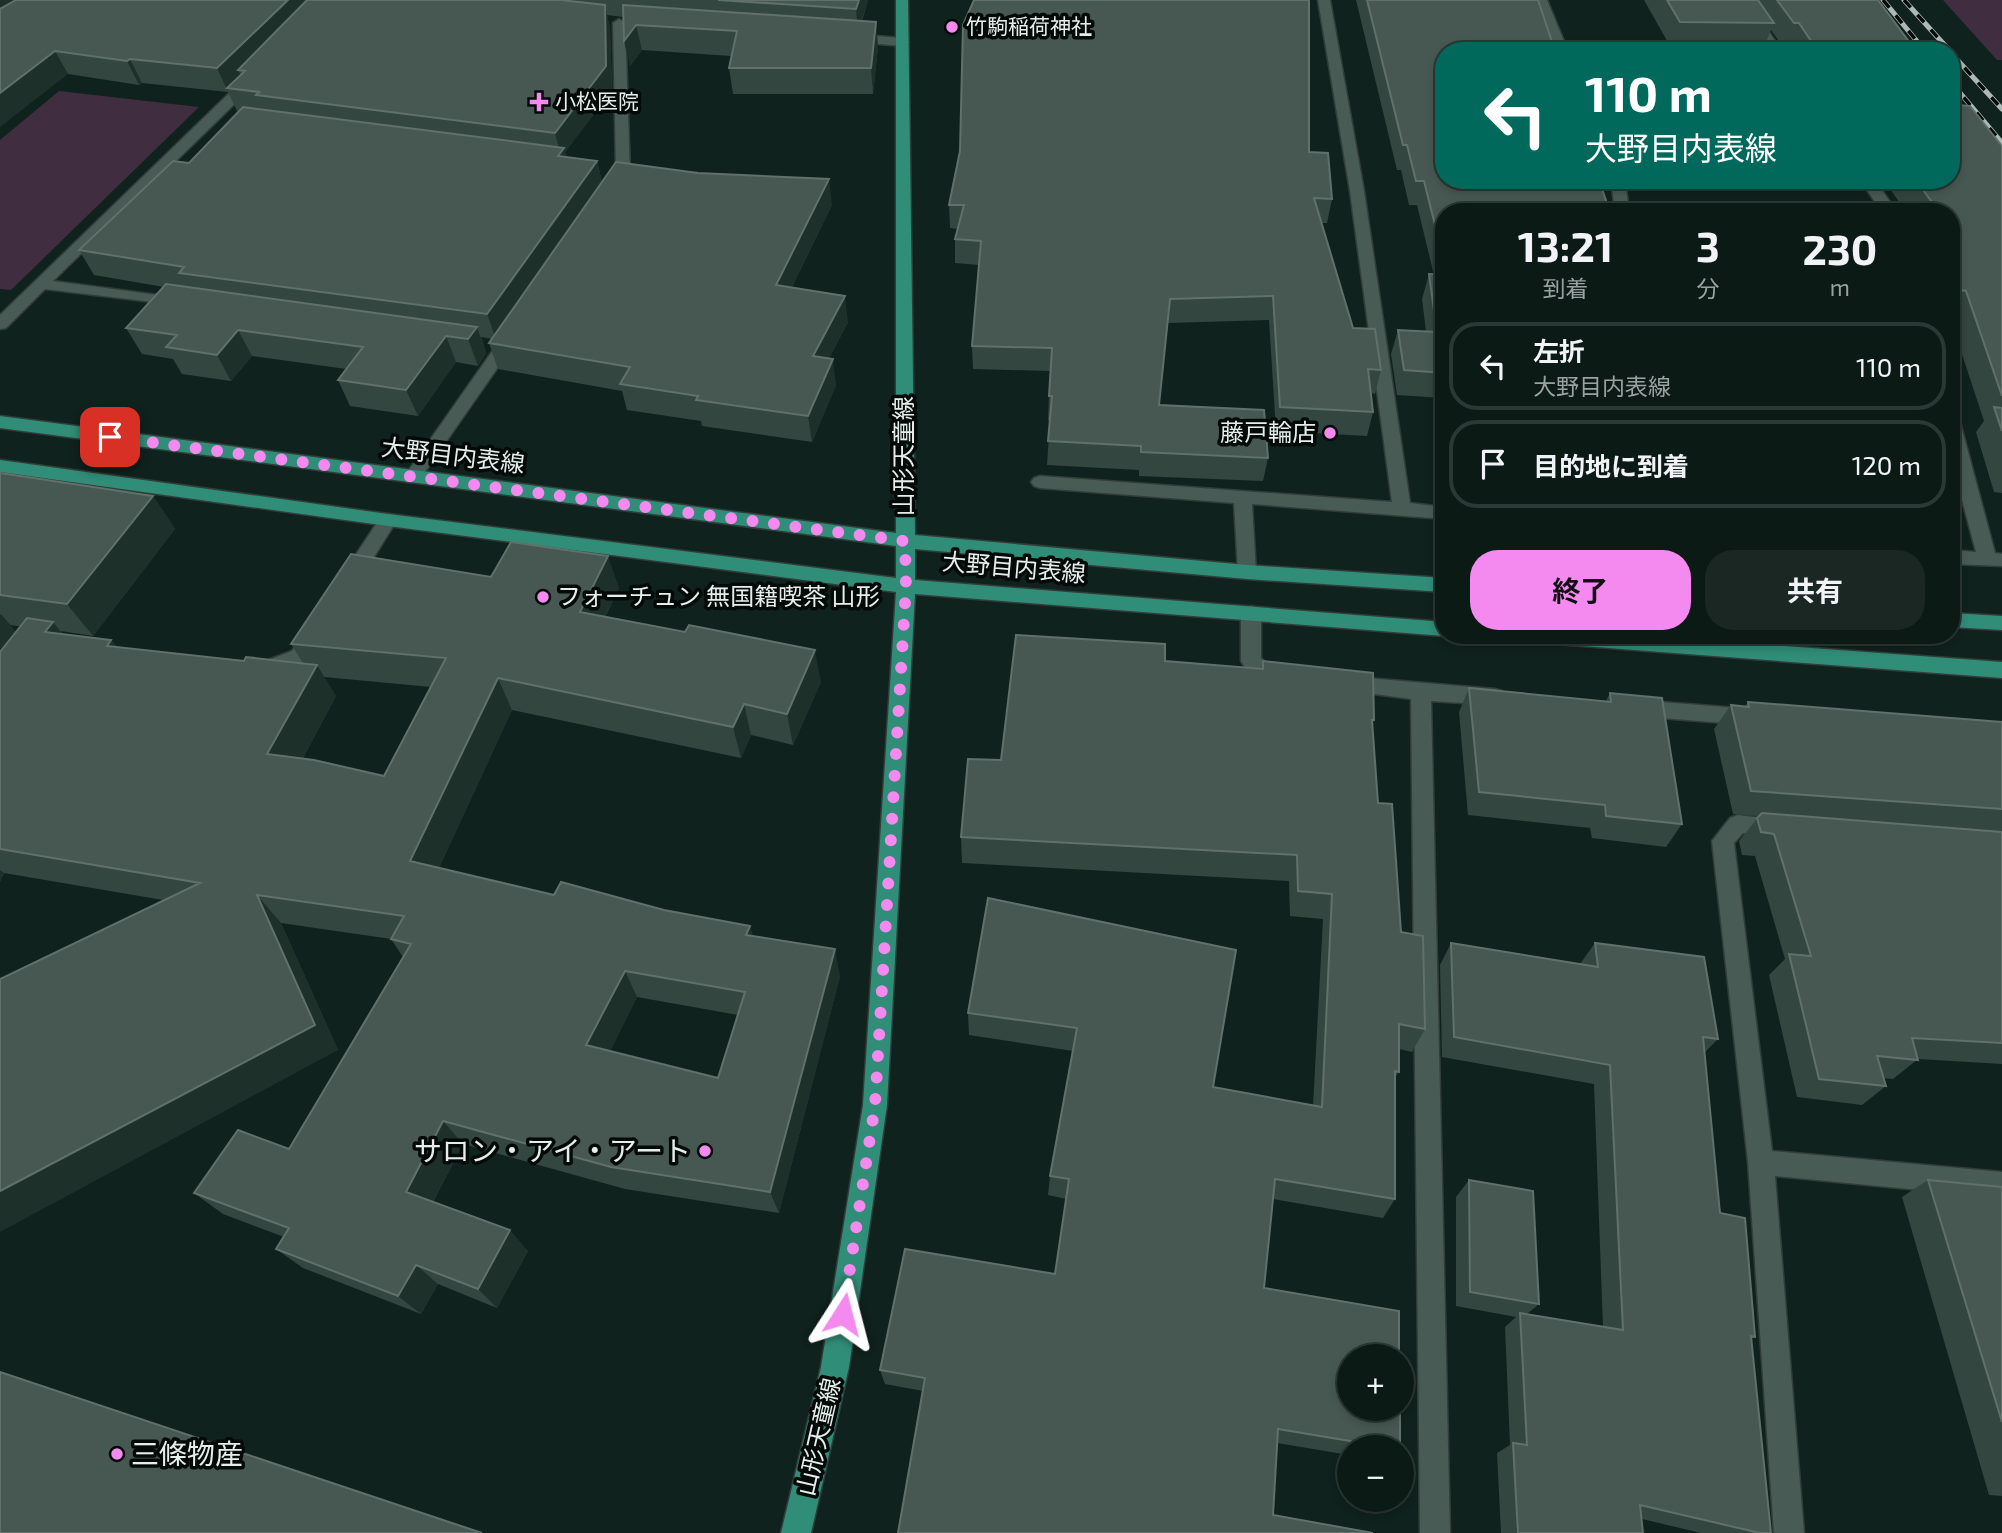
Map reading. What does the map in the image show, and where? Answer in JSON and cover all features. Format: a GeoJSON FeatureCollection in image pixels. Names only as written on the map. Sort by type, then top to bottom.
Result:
{"type":"FeatureCollection","features":[{"type":"Feature","properties":{"kind":"main road","name":"山形天童線"},"geometry":{"type":"LineString","coordinates":[[796,1533],[835,1367],[875,1105],[906,586],[901,0]]}},
{"type":"Feature","properties":{"kind":"main road","name":"大野目内表線"},"geometry":{"type":"LineString","coordinates":[[0,422],[905,541],[1247,572],[1435,584]]}},
{"type":"Feature","properties":{"kind":"main road","name":"大野目内表線"},"geometry":{"type":"LineString","coordinates":[[0,466],[388,520],[906,586],[1435,628]]}},
{"type":"Feature","properties":{"kind":"main road"},"geometry":{"type":"LineString","coordinates":[[1960,621],[2002,623]]}},
{"type":"Feature","properties":{"kind":"main road"},"geometry":{"type":"LineString","coordinates":[[1651,644],[2002,670]]}},
{"type":"Feature","properties":{"kind":"street"},"geometry":{"type":"LineString","coordinates":[[1324,0],[1357,191],[1402,509]]}},
{"type":"Feature","properties":{"kind":"street"},"geometry":{"type":"LineString","coordinates":[[1541,0],[1558,42]]}},
{"type":"Feature","properties":{"kind":"street"},"geometry":{"type":"LineString","coordinates":[[1741,0],[1770,42]]}},
{"type":"Feature","properties":{"kind":"street"},"geometry":{"type":"LineString","coordinates":[[601,205],[616,171],[618,23]]}},
{"type":"Feature","properties":{"kind":"street"},"geometry":{"type":"LineString","coordinates":[[835,37],[902,42]]}},
{"type":"Feature","properties":{"kind":"street"},"geometry":{"type":"LineString","coordinates":[[0,324],[40,284],[220,120],[265,66]]}},
{"type":"Feature","properties":{"kind":"street"},"geometry":{"type":"LineString","coordinates":[[40,284],[190,305]]}},
{"type":"Feature","properties":{"kind":"street"},"geometry":{"type":"LineString","coordinates":[[0,300],[22,303]]}},
{"type":"Feature","properties":{"kind":"street"},"geometry":{"type":"LineString","coordinates":[[412,478],[497,347],[519,326]]}},
{"type":"Feature","properties":{"kind":"street"},"geometry":{"type":"LineString","coordinates":[[1960,458],[1976,523],[1995,560]]}},
{"type":"Feature","properties":{"kind":"street"},"geometry":{"type":"LineString","coordinates":[[1041,482],[1435,512]]}},
{"type":"Feature","properties":{"kind":"street"},"geometry":{"type":"LineString","coordinates":[[1243,499],[1247,572]]}},
{"type":"Feature","properties":{"kind":"street"},"geometry":{"type":"LineString","coordinates":[[239,667],[266,671],[299,656],[388,520]]}},
{"type":"Feature","properties":{"kind":"street"},"geometry":{"type":"LineString","coordinates":[[1960,558],[1995,560]]}},
{"type":"Feature","properties":{"kind":"street"},"geometry":{"type":"LineString","coordinates":[[1251,613],[1251,660],[1270,678],[1518,699]]}},
{"type":"Feature","properties":{"kind":"street"},"geometry":{"type":"LineString","coordinates":[[1421,692],[1435,1533]]}},
{"type":"Feature","properties":{"kind":"street"},"geometry":{"type":"LineString","coordinates":[[1615,706],[1767,718]]}},
{"type":"Feature","properties":{"kind":"street"},"geometry":{"type":"LineString","coordinates":[[1789,1533],[1761,1162],[1723,841],[1738,824],[1794,828]]}},
{"type":"Feature","properties":{"kind":"street"},"geometry":{"type":"LineString","coordinates":[[1761,1162],[2002,1185]]}},
{"type":"Feature","properties":{"kind":"shaded area"},"geometry":{"type":"Polygon","coordinates":[[[1943,0],[2002,0],[2002,60],[1997,60],[1943,0]]]}},
{"type":"Feature","properties":{"kind":"shaded area"},"geometry":{"type":"Polygon","coordinates":[[[59,91],[199,107],[11,290],[0,289],[0,140],[59,91]]]}},
{"type":"Feature","properties":{"kind":"building"},"geometry":{"type":"Polygon","coordinates":[[[16,0],[288,0],[217,68],[130,59],[127,61],[55,51],[0,93],[0,9],[16,0]]]}},
{"type":"Feature","properties":{"kind":"building"},"geometry":{"type":"Polygon","coordinates":[[[307,0],[561,0],[605,5],[606,66],[555,133],[256,95],[259,92],[227,88],[245,71],[238,70],[307,0]]]}},
{"type":"Feature","properties":{"kind":"building"},"geometry":{"type":"Polygon","coordinates":[[[718,0],[859,0],[856,9],[718,0]]]}},
{"type":"Feature","properties":{"kind":"building"},"geometry":{"type":"Polygon","coordinates":[[[974,0],[1309,0],[1309,152],[1328,153],[1332,199],[1314,198],[1353,328],[1375,329],[1381,370],[1368,369],[1373,412],[1280,407],[1273,296],[1170,299],[1159,405],[1264,410],[1268,458],[1141,452],[1141,446],[1048,441],[1052,348],[972,346],[981,241],[955,239],[964,205],[949,205],[960,151],[963,25],[974,0]]]}},
{"type":"Feature","properties":{"kind":"building"},"geometry":{"type":"Polygon","coordinates":[[[1367,0],[1538,0],[1552,42],[1435,42],[1435,189],[1602,189],[1607,203],[1435,203],[1435,225],[1424,181],[1416,181],[1407,145],[1403,145],[1367,0]]]}},
{"type":"Feature","properties":{"kind":"building"},"geometry":{"type":"Polygon","coordinates":[[[1667,0],[1758,0],[1774,23],[1680,22],[1667,0]]]}},
{"type":"Feature","properties":{"kind":"building"},"geometry":{"type":"Polygon","coordinates":[[[1777,0],[1878,0],[1909,42],[1812,42],[1799,23],[1794,23],[1777,0]]]}},
{"type":"Feature","properties":{"kind":"building"},"geometry":{"type":"Polygon","coordinates":[[[623,5],[876,22],[871,68],[729,68],[737,31],[636,25],[624,41],[623,5]]]}},
{"type":"Feature","properties":{"kind":"building"},"geometry":{"type":"Polygon","coordinates":[[[1960,105],[1970,106],[2002,146],[2002,396],[1966,291],[1960,290],[1960,203],[1933,203],[1922,189],[1960,189],[1960,105]]]}},
{"type":"Feature","properties":{"kind":"building"},"geometry":{"type":"Polygon","coordinates":[[[243,107],[564,148],[558,156],[597,161],[487,314],[179,273],[184,267],[79,250],[173,161],[189,163],[243,107]]]}},
{"type":"Feature","properties":{"kind":"building"},"geometry":{"type":"Polygon","coordinates":[[[616,162],[698,173],[829,179],[776,285],[845,296],[813,356],[833,359],[808,416],[696,400],[698,396],[620,384],[630,367],[489,343],[616,162]]]}},
{"type":"Feature","properties":{"kind":"building"},"geometry":{"type":"Polygon","coordinates":[[[1429,274],[1435,274],[1435,318],[1429,274]]]}},
{"type":"Feature","properties":{"kind":"building"},"geometry":{"type":"Polygon","coordinates":[[[166,284],[477,327],[468,339],[446,336],[406,390],[338,380],[363,347],[238,330],[217,355],[166,347],[177,335],[126,328],[166,284]]]}},
{"type":"Feature","properties":{"kind":"building"},"geometry":{"type":"Polygon","coordinates":[[[1398,330],[1435,332],[1435,372],[1404,370],[1398,330]]]}},
{"type":"Feature","properties":{"kind":"building"},"geometry":{"type":"Polygon","coordinates":[[[1994,407],[2002,408],[2002,431],[1994,407]]]}},
{"type":"Feature","properties":{"kind":"building"},"geometry":{"type":"Polygon","coordinates":[[[0,473],[153,496],[67,604],[0,595],[0,473]]]}},
{"type":"Feature","properties":{"kind":"building"},"geometry":{"type":"Polygon","coordinates":[[[511,542],[608,556],[580,612],[685,632],[689,625],[815,650],[787,714],[744,704],[733,727],[498,678],[410,861],[554,895],[561,882],[664,910],[750,926],[746,935],[835,949],[770,1192],[611,1167],[443,1121],[406,1192],[510,1230],[478,1289],[416,1265],[398,1296],[276,1249],[289,1228],[194,1193],[238,1130],[289,1149],[411,944],[391,939],[404,916],[257,895],[315,1025],[0,1191],[0,979],[200,883],[0,849],[0,652],[27,618],[53,622],[45,632],[111,640],[107,646],[244,661],[246,657],[317,665],[267,754],[314,760],[384,776],[446,658],[291,644],[351,554],[491,577],[511,542]],[[625,971],[586,1045],[718,1078],[745,992],[625,971]]]}},
{"type":"Feature","properties":{"kind":"building"},"geometry":{"type":"Polygon","coordinates":[[[1016,635],[1165,644],[1165,661],[1263,669],[1263,661],[1373,673],[1372,720],[1378,803],[1392,804],[1401,932],[1423,936],[1425,1029],[1399,1024],[1399,1072],[1395,1071],[1395,1199],[1275,1179],[1264,1288],[1399,1311],[1399,1344],[1337,1344],[1337,1421],[1400,1421],[1400,1435],[1337,1435],[1337,1439],[1278,1429],[1273,1515],[1373,1533],[898,1533],[925,1378],[880,1370],[905,1249],[1055,1274],[1069,1179],[1050,1176],[1077,1028],[968,1013],[988,898],[1236,950],[1213,1087],[1322,1107],[1332,894],[1298,891],[1297,855],[961,837],[968,759],[1001,760],[1016,635]]]}},
{"type":"Feature","properties":{"kind":"building"},"geometry":{"type":"Polygon","coordinates":[[[1469,688],[1611,702],[1610,693],[1662,698],[1682,824],[1606,816],[1605,805],[1479,792],[1469,688]]]}},
{"type":"Feature","properties":{"kind":"building"},"geometry":{"type":"Polygon","coordinates":[[[1748,702],[2002,722],[2002,809],[1751,791],[1731,705],[1749,707],[1748,702]]]}},
{"type":"Feature","properties":{"kind":"building"},"geometry":{"type":"Polygon","coordinates":[[[1762,813],[2002,832],[2002,1043],[1912,1038],[1918,1060],[1877,1056],[1886,1086],[1819,1079],[1789,954],[1811,956],[1774,834],[1761,832],[1757,818],[1762,813]]]}},
{"type":"Feature","properties":{"kind":"building"},"geometry":{"type":"Polygon","coordinates":[[[1451,943],[1598,967],[1595,943],[1704,957],[1718,1039],[1703,1037],[1720,1213],[1745,1218],[1755,1337],[1751,1336],[1771,1533],[1760,1533],[1640,1505],[1643,1533],[1518,1533],[1513,1443],[1527,1445],[1520,1313],[1623,1330],[1610,1065],[1454,1037],[1451,943]]]}},
{"type":"Feature","properties":{"kind":"building"},"geometry":{"type":"Polygon","coordinates":[[[1469,1180],[1533,1191],[1539,1304],[1470,1292],[1469,1180]]]}},
{"type":"Feature","properties":{"kind":"building"},"geometry":{"type":"Polygon","coordinates":[[[1928,1180],[2002,1187],[2002,1422],[1928,1180]]]}},
{"type":"Feature","properties":{"kind":"building","name":"三條物産"},"geometry":{"type":"Polygon","coordinates":[[[0,1372],[482,1533],[0,1533],[0,1372]]]}},
{"type":"Feature","properties":{"kind":"railway"},"geometry":{"type":"LineString","coordinates":[[1883,0],[1918,42]]}},
{"type":"Feature","properties":{"kind":"railway"},"geometry":{"type":"LineString","coordinates":[[1904,0],[1942,42]]}},
{"type":"Feature","properties":{"kind":"railway"},"geometry":{"type":"LineString","coordinates":[[1960,63],[2002,109]]}},
{"type":"Feature","properties":{"kind":"railway"},"geometry":{"type":"LineString","coordinates":[[1960,93],[2002,143]]}},
{"type":"Feature","properties":{"kind":"place","name":"竹駒稲荷神社"},"geometry":{"type":"Point","coordinates":[952,27]}},
{"type":"Feature","properties":{"kind":"place","name":"小松医院"},"geometry":{"type":"Point","coordinates":[539,102]}},
{"type":"Feature","properties":{"kind":"place","name":"藤戸輪店"},"geometry":{"type":"Point","coordinates":[1330,433]}},
{"type":"Feature","properties":{"kind":"place","name":"フォーチュン 無国籍喫茶 山形"},"geometry":{"type":"Point","coordinates":[543,597]}},
{"type":"Feature","properties":{"kind":"place","name":"サロン・アイ・アート"},"geometry":{"type":"Point","coordinates":[705,1151]}},
{"type":"Feature","properties":{"kind":"place","name":"三條物産"},"geometry":{"type":"Point","coordinates":[117,1454]}},
{"type":"Feature","properties":{"kind":"route"},"geometry":{"type":"LineString","coordinates":[[110,437],[905,541],[906,586],[875,1105],[843,1314]]}}]}
